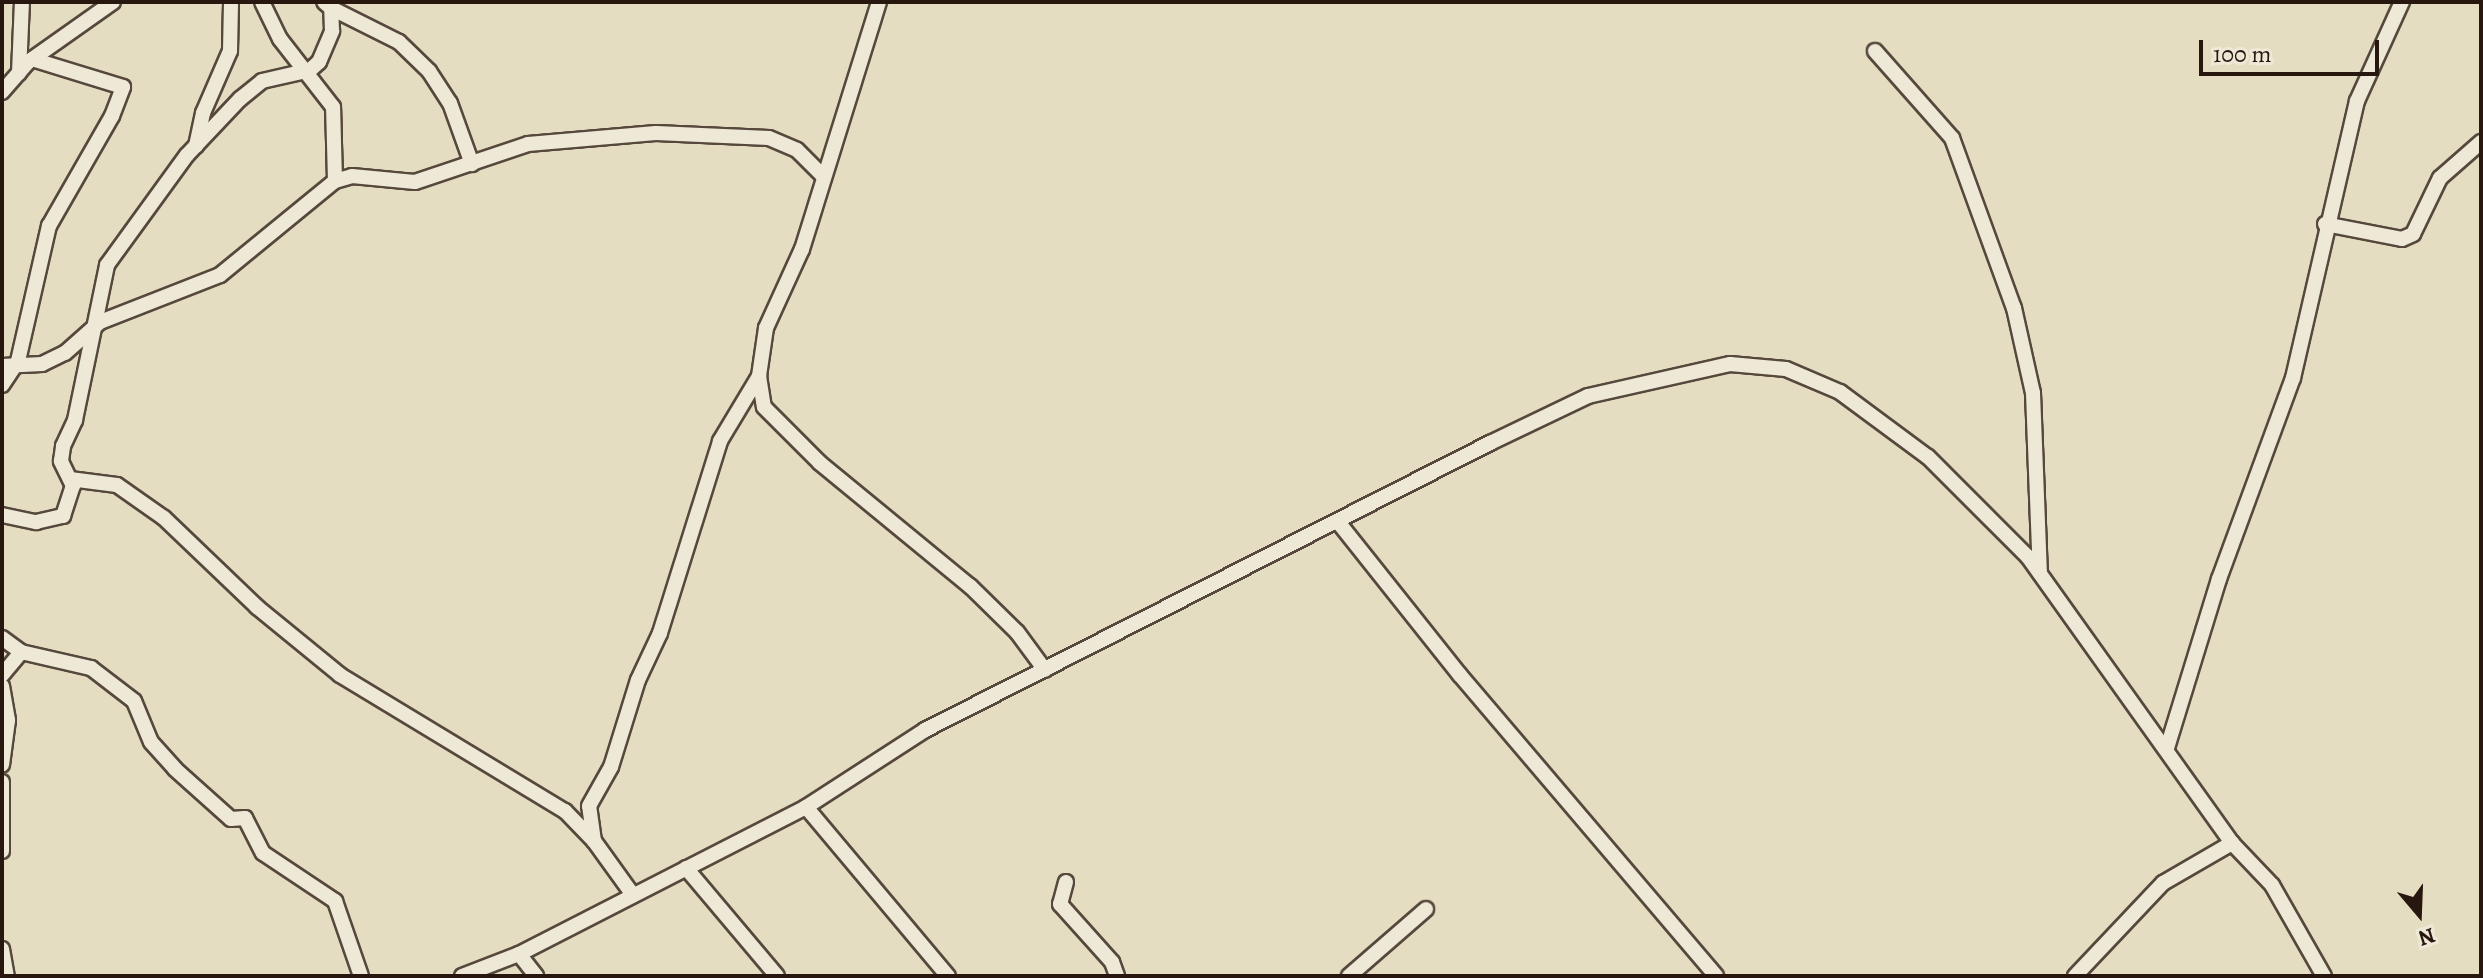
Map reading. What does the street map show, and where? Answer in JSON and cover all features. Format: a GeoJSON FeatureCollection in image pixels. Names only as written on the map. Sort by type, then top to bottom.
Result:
{"type":"FeatureCollection","features":[{"type":"Feature","properties":{"kind":"street"},"geometry":{"type":"LineString","coordinates":[[19,73],[22,2]]}},
{"type":"Feature","properties":{"kind":"street"},"geometry":{"type":"LineString","coordinates":[[2,92],[32,59],[113,2]]}},
{"type":"Feature","properties":{"kind":"street"},"geometry":{"type":"LineString","coordinates":[[196,146],[203,113],[230,51],[231,2]]}},
{"type":"Feature","properties":{"kind":"street"},"geometry":{"type":"LineString","coordinates":[[262,2],[280,39],[333,107],[335,181]]}},
{"type":"Feature","properties":{"kind":"street"},"geometry":{"type":"LineString","coordinates":[[879,2],[802,249],[766,328],[759,376],[764,407],[820,463],[970,586],[1017,632],[1045,670]]}},
{"type":"Feature","properties":{"kind":"street"},"geometry":{"type":"LineString","coordinates":[[2167,748],[2219,579],[2293,378],[2325,224],[2357,101],[2402,2]]}},
{"type":"Feature","properties":{"kind":"street"},"geometry":{"type":"LineString","coordinates":[[2,515],[36,522],[63,516],[71,502],[70,479],[61,461],[63,446],[75,420],[91,328],[107,265],[119,241],[196,146],[262,81],[306,71],[319,62],[326,48],[328,5],[399,42],[429,71],[450,103],[472,164]]}},
{"type":"Feature","properties":{"kind":"street"},"geometry":{"type":"LineString","coordinates":[[1875,51],[1952,138],[2014,308],[2033,393],[2040,573]]}},
{"type":"Feature","properties":{"kind":"street"},"geometry":{"type":"LineString","coordinates":[[2,385],[49,226],[112,116],[123,87],[32,59]]}},
{"type":"Feature","properties":{"kind":"street"},"geometry":{"type":"LineString","coordinates":[[10,365],[42,364],[65,353],[91,328],[220,275],[335,181],[352,176],[415,182],[528,144],[656,133],[769,138],[797,150],[824,177]]}},
{"type":"Feature","properties":{"kind":"street"},"geometry":{"type":"LineString","coordinates":[[2325,224],[2402,239],[2413,234],[2440,178],[2481,142]]}},
{"type":"Feature","properties":{"kind":"street"},"geometry":{"type":"LineString","coordinates":[[462,976],[519,954],[806,807],[925,730],[1588,396],[1730,364],[1786,369],[1840,392],[1928,457],[2040,573],[2232,843],[2272,885],[2324,976]]}},
{"type":"Feature","properties":{"kind":"street"},"geometry":{"type":"LineString","coordinates":[[594,841],[589,806],[611,767],[638,680],[660,633],[720,441],[759,376]]}},
{"type":"Feature","properties":{"kind":"street"},"geometry":{"type":"LineString","coordinates":[[70,479],[117,485],[140,501],[340,675],[565,811],[594,841],[633,895]]}},
{"type":"Feature","properties":{"kind":"street"},"geometry":{"type":"LineString","coordinates":[[1339,523],[1470,687],[1716,976]]}},
{"type":"Feature","properties":{"kind":"street"},"geometry":{"type":"LineString","coordinates":[[2,638],[21,652],[91,668],[134,701],[151,742],[175,769],[231,819],[245,818],[263,853],[335,901],[361,976]]}},
{"type":"Feature","properties":{"kind":"street"},"geometry":{"type":"LineString","coordinates":[[2,675],[21,652]]}},
{"type":"Feature","properties":{"kind":"street"},"geometry":{"type":"LineString","coordinates":[[2,686],[8,720],[2,765]]}},
{"type":"Feature","properties":{"kind":"street"},"geometry":{"type":"LineString","coordinates":[[2,782],[2,851]]}},
{"type":"Feature","properties":{"kind":"street"},"geometry":{"type":"LineString","coordinates":[[806,807],[948,976]]}},
{"type":"Feature","properties":{"kind":"street"},"geometry":{"type":"LineString","coordinates":[[2075,976],[2163,883],[2232,843]]}},
{"type":"Feature","properties":{"kind":"street"},"geometry":{"type":"LineString","coordinates":[[686,868],[777,976]]}},
{"type":"Feature","properties":{"kind":"street"},"geometry":{"type":"LineString","coordinates":[[1066,882],[1060,904],[1112,962],[1117,976]]}},
{"type":"Feature","properties":{"kind":"street"},"geometry":{"type":"LineString","coordinates":[[1349,976],[1426,909]]}},
{"type":"Feature","properties":{"kind":"street"},"geometry":{"type":"LineString","coordinates":[[2,949],[7,976]]}},
{"type":"Feature","properties":{"kind":"street"},"geometry":{"type":"LineString","coordinates":[[519,954],[536,976]]}}]}
